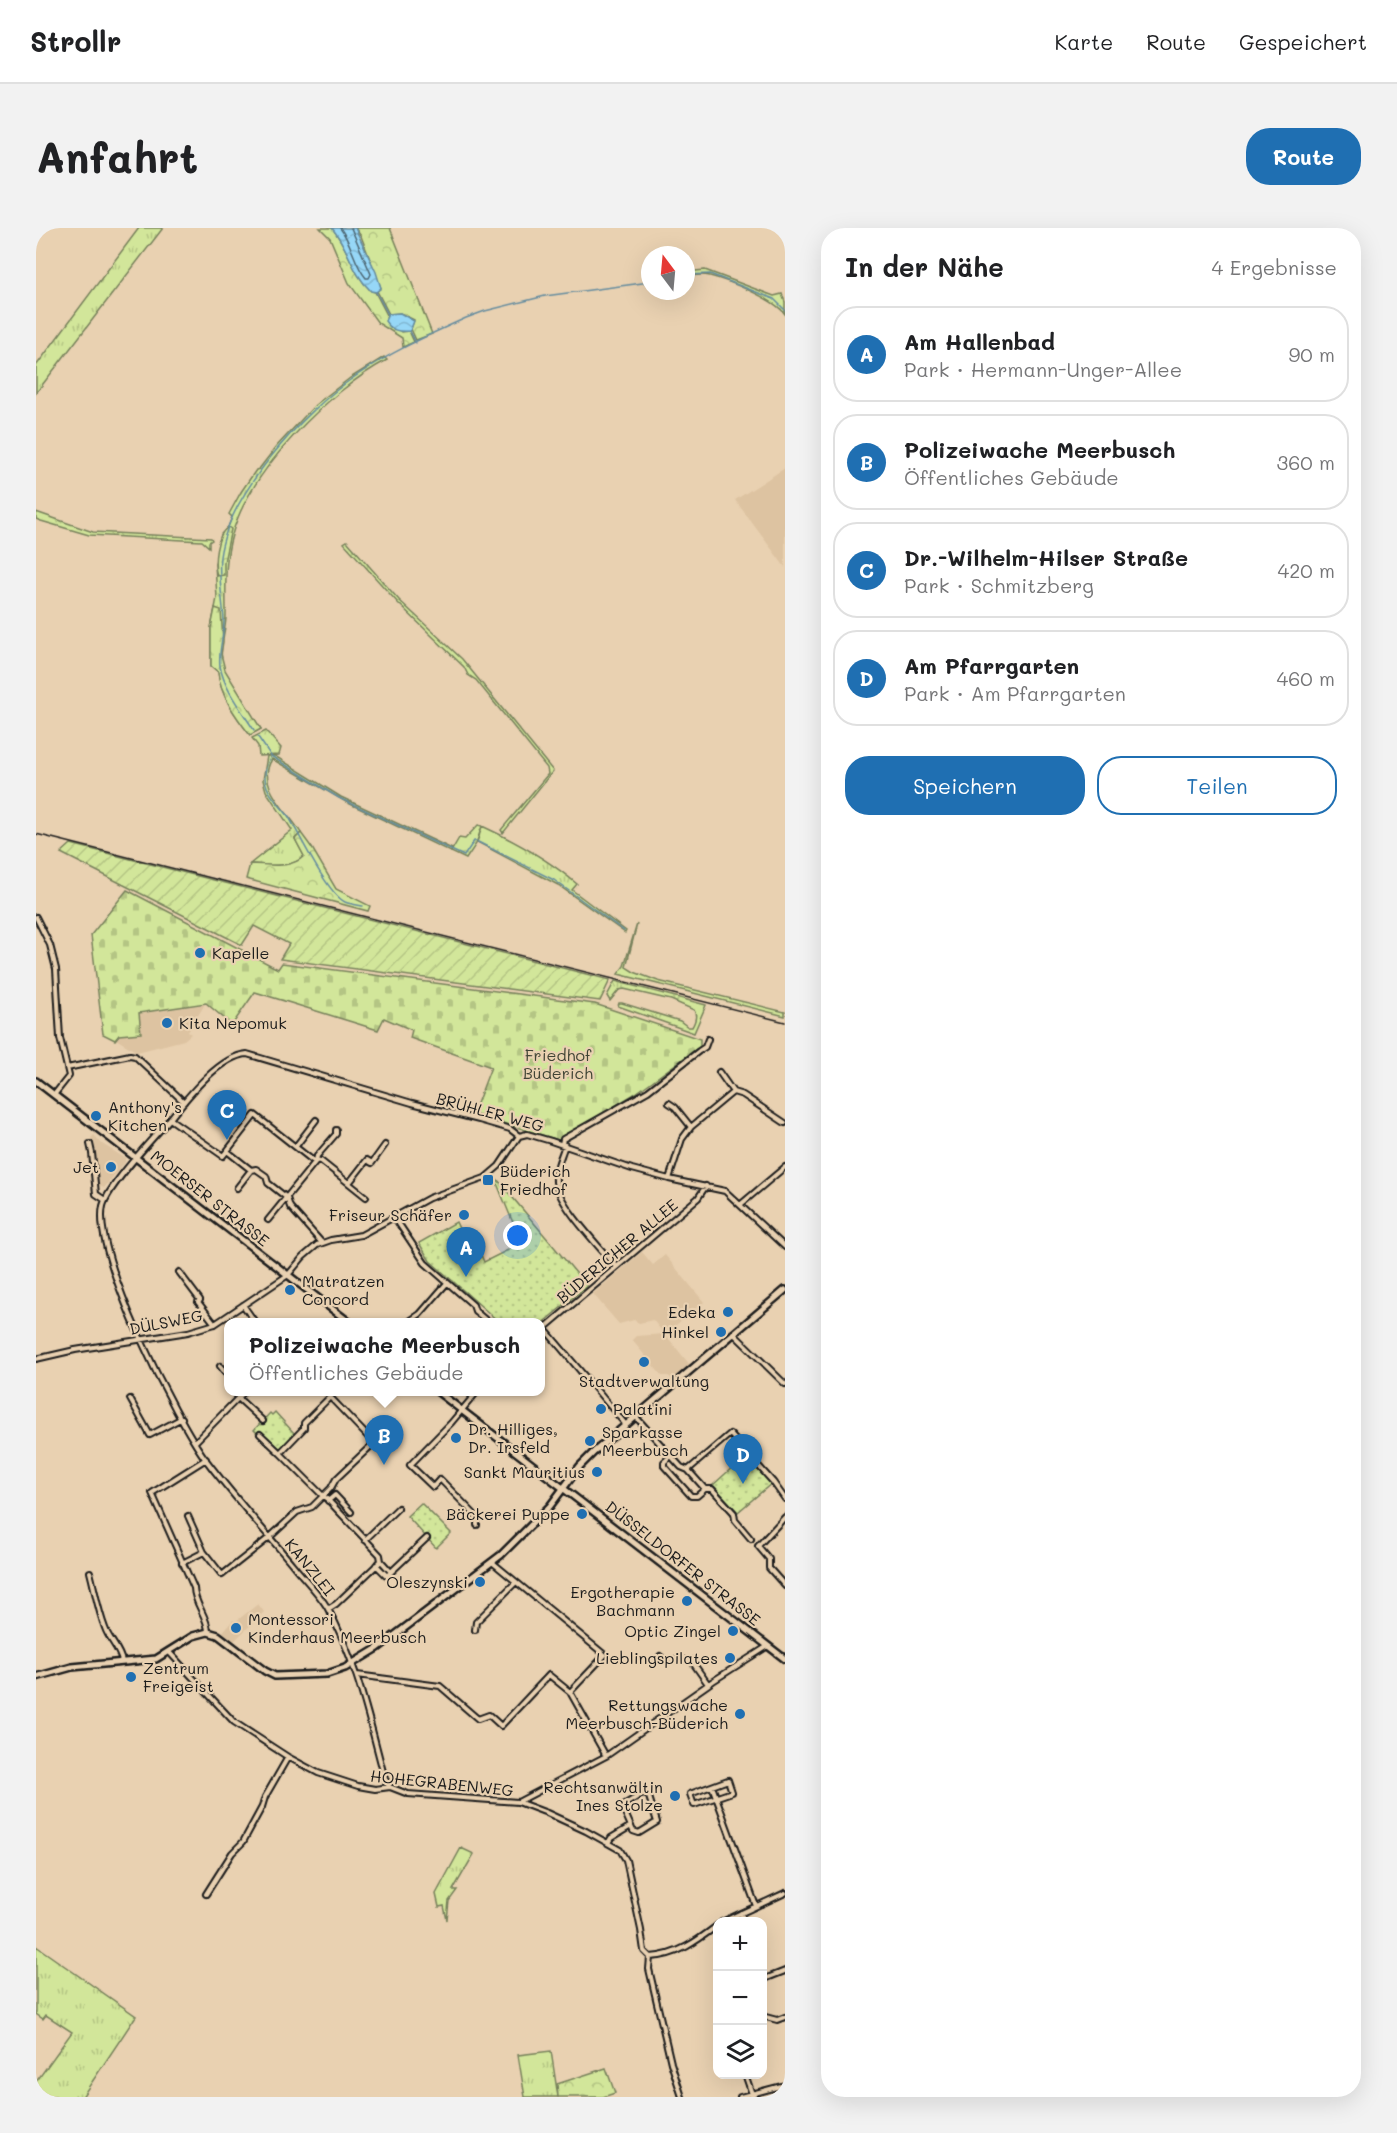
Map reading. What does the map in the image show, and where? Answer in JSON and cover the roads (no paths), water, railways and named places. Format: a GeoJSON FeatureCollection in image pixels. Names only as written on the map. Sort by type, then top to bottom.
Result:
{"type":"FeatureCollection","features":[{"type":"Feature","properties":{"kind":"main road","name":"MOERSER STRASSE"},"geometry":{"type":"LineString","coordinates":[[36,1081],[343,1318]]}},
{"type":"Feature","properties":{"kind":"main road"},"geometry":{"type":"LineString","coordinates":[[36,1675],[68,1668],[156,1659],[193,1636],[208,1632],[218,1635],[275,1676],[327,1674],[354,1664],[512,1546],[536,1522],[583,1463],[785,1290]]}},
{"type":"Feature","properties":{"kind":"main road"},"geometry":{"type":"LineString","coordinates":[[443,1396],[564,1489]]}},
{"type":"Feature","properties":{"kind":"main road","name":"DÜSSELDORFER STRASSE"},"geometry":{"type":"LineString","coordinates":[[564,1489],[785,1659]]}},
{"type":"Feature","properties":{"kind":"street"},"geometry":{"type":"LineString","coordinates":[[36,917],[50,945],[56,969],[60,1038],[69,1076],[54,1095]]}},
{"type":"Feature","properties":{"kind":"street"},"geometry":{"type":"LineString","coordinates":[[616,1267],[560,1198],[556,1175],[563,1139],[648,1091],[705,1047],[708,1039]]}},
{"type":"Feature","properties":{"kind":"street"},"geometry":{"type":"LineString","coordinates":[[67,1068],[130,1054],[135,1056],[184,1102]]}},
{"type":"Feature","properties":{"kind":"street","name":"BRÜHLER WEG"},"geometry":{"type":"LineString","coordinates":[[136,1159],[184,1102],[220,1065],[238,1055],[247,1054],[412,1103],[510,1129],[519,1136],[527,1134],[632,1169],[725,1191],[785,1247]]}},
{"type":"Feature","properties":{"kind":"street"},"geometry":{"type":"LineString","coordinates":[[719,1072],[733,1092],[743,1095],[785,1123]]}},
{"type":"Feature","properties":{"kind":"street"},"geometry":{"type":"LineString","coordinates":[[669,1179],[682,1139],[691,1126],[733,1092]]}},
{"type":"Feature","properties":{"kind":"street"},"geometry":{"type":"LineString","coordinates":[[669,1103],[691,1126]]}},
{"type":"Feature","properties":{"kind":"street"},"geometry":{"type":"LineString","coordinates":[[170,1119],[223,1156],[255,1116],[312,1160],[321,1161],[366,1197]]}},
{"type":"Feature","properties":{"kind":"street"},"geometry":{"type":"LineString","coordinates":[[296,1146],[316,1120]]}},
{"type":"Feature","properties":{"kind":"street"},"geometry":{"type":"LineString","coordinates":[[268,1220],[316,1161],[317,1156],[336,1134],[336,1130]]}},
{"type":"Feature","properties":{"kind":"street"},"geometry":{"type":"LineString","coordinates":[[227,1151],[251,1170],[256,1169],[266,1176],[268,1183],[287,1198],[290,1208],[322,1243],[361,1236],[429,1198],[491,1174],[519,1136]]}},
{"type":"Feature","properties":{"kind":"street","name":"KANZLEI"},"geometry":{"type":"LineString","coordinates":[[90,1144],[93,1153],[96,1194],[105,1200],[102,1226],[109,1254],[141,1340],[206,1459],[328,1609],[354,1664],[375,1734],[385,1779],[390,1787]]}},
{"type":"Feature","properties":{"kind":"street"},"geometry":{"type":"LineString","coordinates":[[349,1183],[367,1160],[372,1163],[385,1145]]}},
{"type":"Feature","properties":{"kind":"street"},"geometry":{"type":"LineString","coordinates":[[105,1200],[136,1159]]}},
{"type":"Feature","properties":{"kind":"street"},"geometry":{"type":"LineString","coordinates":[[740,1205],[785,1167]]}},
{"type":"Feature","properties":{"kind":"street"},"geometry":{"type":"LineString","coordinates":[[237,1188],[251,1170]]}},
{"type":"Feature","properties":{"kind":"street","name":"BÜDERICHER ALLEE"},"geometry":{"type":"LineString","coordinates":[[545,1327],[698,1198],[706,1186]]}},
{"type":"Feature","properties":{"kind":"street"},"geometry":{"type":"LineString","coordinates":[[281,1205],[290,1208]]}},
{"type":"Feature","properties":{"kind":"street"},"geometry":{"type":"LineString","coordinates":[[394,1218],[425,1263],[473,1305],[475,1311],[483,1318]]}},
{"type":"Feature","properties":{"kind":"street","name":"DÜLSWEG"},"geometry":{"type":"LineString","coordinates":[[36,1359],[188,1332],[215,1324],[288,1275],[311,1250],[322,1243]]}},
{"type":"Feature","properties":{"kind":"street"},"geometry":{"type":"LineString","coordinates":[[179,1272],[215,1324]]}},
{"type":"Feature","properties":{"kind":"street"},"geometry":{"type":"LineString","coordinates":[[414,1318],[447,1282]]}},
{"type":"Feature","properties":{"kind":"street"},"geometry":{"type":"LineString","coordinates":[[243,1305],[252,1318]]}},
{"type":"Feature","properties":{"kind":"street"},"geometry":{"type":"LineString","coordinates":[[545,1333],[626,1425]]}},
{"type":"Feature","properties":{"kind":"street"},"geometry":{"type":"LineString","coordinates":[[734,1334],[785,1384]]}},
{"type":"Feature","properties":{"kind":"street"},"geometry":{"type":"LineString","coordinates":[[220,1366],[224,1371]]}},
{"type":"Feature","properties":{"kind":"street"},"geometry":{"type":"LineString","coordinates":[[474,1396],[410,1464],[433,1487],[440,1479],[477,1517],[477,1525]]}},
{"type":"Feature","properties":{"kind":"street"},"geometry":{"type":"LineString","coordinates":[[188,1516],[204,1552],[222,1575],[270,1538],[297,1512],[312,1507],[331,1488],[336,1479],[374,1443],[330,1397],[304,1423],[304,1428],[280,1453]]}},
{"type":"Feature","properties":{"kind":"street"},"geometry":{"type":"LineString","coordinates":[[195,1442],[238,1398],[263,1421]]}},
{"type":"Feature","properties":{"kind":"street"},"geometry":{"type":"LineString","coordinates":[[130,1399],[150,1435],[182,1418]]}},
{"type":"Feature","properties":{"kind":"street"},"geometry":{"type":"LineString","coordinates":[[636,1417],[681,1467],[688,1470],[705,1489]]}},
{"type":"Feature","properties":{"kind":"street"},"geometry":{"type":"LineString","coordinates":[[260,1434],[380,1555],[381,1561],[391,1572]]}},
{"type":"Feature","properties":{"kind":"street"},"geometry":{"type":"LineString","coordinates":[[688,1470],[730,1434],[773,1482],[785,1499]]}},
{"type":"Feature","properties":{"kind":"street"},"geometry":{"type":"LineString","coordinates":[[671,1456],[664,1462],[664,1466],[691,1496],[697,1496],[705,1489],[712,1489],[734,1513],[735,1520],[751,1539]]}},
{"type":"Feature","properties":{"kind":"street"},"geometry":{"type":"LineString","coordinates":[[206,1459],[152,1493],[207,1621],[208,1632]]}},
{"type":"Feature","properties":{"kind":"street"},"geometry":{"type":"LineString","coordinates":[[328,1501],[335,1495],[351,1512]]}},
{"type":"Feature","properties":{"kind":"street"},"geometry":{"type":"LineString","coordinates":[[365,1540],[398,1508]]}},
{"type":"Feature","properties":{"kind":"street"},"geometry":{"type":"LineString","coordinates":[[784,1585],[769,1568],[769,1559],[758,1546],[768,1537],[773,1527],[785,1517]]}},
{"type":"Feature","properties":{"kind":"street"},"geometry":{"type":"LineString","coordinates":[[376,1565],[387,1576],[427,1538]]}},
{"type":"Feature","properties":{"kind":"street"},"geometry":{"type":"LineString","coordinates":[[182,1563],[204,1552]]}},
{"type":"Feature","properties":{"kind":"street"},"geometry":{"type":"LineString","coordinates":[[328,1609],[381,1561]]}},
{"type":"Feature","properties":{"kind":"street"},"geometry":{"type":"LineString","coordinates":[[492,1562],[606,1656],[570,1692]]}},
{"type":"Feature","properties":{"kind":"street"},"geometry":{"type":"LineString","coordinates":[[90,1572],[101,1618],[122,1663]]}},
{"type":"Feature","properties":{"kind":"street"},"geometry":{"type":"LineString","coordinates":[[475,1630],[477,1622],[515,1583]]}},
{"type":"Feature","properties":{"kind":"street"},"geometry":{"type":"LineString","coordinates":[[518,1802],[606,1756],[708,1684],[768,1646]]}},
{"type":"Feature","properties":{"kind":"street","name":"HOHEGRABENWEG"},"geometry":{"type":"LineString","coordinates":[[169,1652],[234,1722],[288,1757],[318,1773],[338,1781],[375,1789],[390,1787],[408,1794],[518,1802],[548,1813],[620,1850],[626,1860],[642,1930],[644,1951],[650,1957],[650,1969],[666,2042],[682,2097]]}},
{"type":"Feature","properties":{"kind":"street"},"geometry":{"type":"LineString","coordinates":[[660,1656],[665,1660],[691,1660],[708,1684]]}},
{"type":"Feature","properties":{"kind":"street"},"geometry":{"type":"LineString","coordinates":[[357,1675],[440,1686],[478,1719],[489,1715],[501,1726],[549,1675],[570,1692],[606,1756]]}},
{"type":"Feature","properties":{"kind":"street"},"geometry":{"type":"LineString","coordinates":[[206,1894],[232,1853],[243,1842],[288,1757]]}},
{"type":"Feature","properties":{"kind":"street"},"geometry":{"type":"LineString","coordinates":[[728,1780],[732,1792],[694,1805],[690,1794],[712,1786],[728,1780]]}},
{"type":"Feature","properties":{"kind":"street"},"geometry":{"type":"LineString","coordinates":[[712,1786],[756,1906]]}},
{"type":"Feature","properties":{"kind":"street"},"geometry":{"type":"LineString","coordinates":[[645,1794],[649,1797],[657,1822],[639,1833],[633,1831],[631,1826],[622,1806],[645,1794]]}},
{"type":"Feature","properties":{"kind":"street"},"geometry":{"type":"LineString","coordinates":[[608,1843],[611,1838],[631,1826]]}},
{"type":"Feature","properties":{"kind":"street"},"geometry":{"type":"LineString","coordinates":[[733,1917],[785,1893]]}},
{"type":"Feature","properties":{"kind":"street"},"geometry":{"type":"LineString","coordinates":[[741,1913],[742,1917]]}},
{"type":"Feature","properties":{"kind":"street"},"geometry":{"type":"LineString","coordinates":[[650,1957],[678,1952],[693,1944],[713,1928]]}},
{"type":"Feature","properties":{"kind":"street"},"geometry":{"type":"LineString","coordinates":[[767,1978],[785,1971]]}},
{"type":"Feature","properties":{"kind":"street"},"geometry":{"type":"LineString","coordinates":[[767,2017],[777,2020],[785,2017]]}},
{"type":"Feature","properties":{"kind":"street"},"geometry":{"type":"LineString","coordinates":[[746,2079],[752,2095]]}},
{"type":"Feature","properties":{"kind":"street"},"geometry":{"type":"LineString","coordinates":[[740,2097],[785,2085]]}},
{"type":"Feature","properties":{"kind":"water"},"geometry":{"type":"Polygon","coordinates":[[[332,228],[355,228],[376,272],[381,288],[376,292],[371,291],[364,284],[332,228]]]}},
{"type":"Feature","properties":{"kind":"water"},"geometry":{"type":"Polygon","coordinates":[[[400,313],[414,321],[410,331],[396,330],[385,321],[388,314],[400,313]]]}},
{"type":"Feature","properties":{"kind":"waterway"},"geometry":{"type":"LineString","coordinates":[[695,275],[710,274],[774,299],[785,310]]}},
{"type":"Feature","properties":{"kind":"waterway"},"geometry":{"type":"LineString","coordinates":[[254,730],[229,691],[220,666],[224,621],[220,557],[226,533],[237,508],[252,482],[291,433],[333,393],[366,369],[408,345],[466,318],[545,296],[641,283]]}},
{"type":"Feature","properties":{"kind":"waterway"},"geometry":{"type":"LineString","coordinates":[[376,292],[388,314]]}},
{"type":"Feature","properties":{"kind":"waterway"},"geometry":{"type":"LineString","coordinates":[[410,331],[416,343]]}},
{"type":"Feature","properties":{"kind":"waterway"},"geometry":{"type":"LineString","coordinates":[[258,737],[271,756],[339,798],[464,856],[476,841],[554,880],[624,931]]}},
{"type":"Feature","properties":{"kind":"waterway"},"geometry":{"type":"LineString","coordinates":[[271,756],[265,775],[271,795],[289,817],[330,888],[345,902],[363,906]]}},
{"type":"Feature","properties":{"kind":"tram line"},"geometry":{"type":"LineString","coordinates":[[36,834],[785,1022]]}},
{"type":"Feature","properties":{"kind":"place","name":"Kapelle"},"geometry":{"type":"Point","coordinates":[200,953]}},
{"type":"Feature","properties":{"kind":"place","name":"Kita Nepomuk"},"geometry":{"type":"Point","coordinates":[167,1023]}},
{"type":"Feature","properties":{"kind":"place","name":"Anthony's Kitchen"},"geometry":{"type":"Point","coordinates":[96,1116]}},
{"type":"Feature","properties":{"kind":"place","name":"Dr.-Wilhelm-Hilser Straße"},"geometry":{"type":"Point","coordinates":[227,1140]}},
{"type":"Feature","properties":{"kind":"place","name":"Jet"},"geometry":{"type":"Point","coordinates":[111,1167]}},
{"type":"Feature","properties":{"kind":"place","name":"Büderich Friedhof"},"geometry":{"type":"Point","coordinates":[488,1180]}},
{"type":"Feature","properties":{"kind":"place","name":"Friseur Schäfer"},"geometry":{"type":"Point","coordinates":[464,1215]}},
{"type":"Feature","properties":{"kind":"place","name":"Am Hallenbad"},"geometry":{"type":"Point","coordinates":[466,1277]}},
{"type":"Feature","properties":{"kind":"place","name":"Matratzen Concord"},"geometry":{"type":"Point","coordinates":[290,1290]}},
{"type":"Feature","properties":{"kind":"place","name":"Edeka"},"geometry":{"type":"Point","coordinates":[728,1312]}},
{"type":"Feature","properties":{"kind":"place","name":"Hinkel"},"geometry":{"type":"Point","coordinates":[721,1332]}},
{"type":"Feature","properties":{"kind":"place","name":"Stadtverwaltung"},"geometry":{"type":"Point","coordinates":[644,1362]}},
{"type":"Feature","properties":{"kind":"place","name":"Palatini"},"geometry":{"type":"Point","coordinates":[601,1409]}},
{"type":"Feature","properties":{"kind":"place","name":"Dr. Hilliges, Dr. Irsfeld"},"geometry":{"type":"Point","coordinates":[456,1438]}},
{"type":"Feature","properties":{"kind":"place","name":"Sparkasse Meerbusch"},"geometry":{"type":"Point","coordinates":[590,1441]}},
{"type":"Feature","properties":{"kind":"place","name":"Polizeiwache Meerbusch"},"geometry":{"type":"Point","coordinates":[384,1465]}},
{"type":"Feature","properties":{"kind":"place","name":"Sankt Mauritius"},"geometry":{"type":"Point","coordinates":[597,1472]}},
{"type":"Feature","properties":{"kind":"place","name":"Am Pfarrgarten"},"geometry":{"type":"Point","coordinates":[743,1484]}},
{"type":"Feature","properties":{"kind":"place","name":"Bäckerei Puppe"},"geometry":{"type":"Point","coordinates":[582,1514]}},
{"type":"Feature","properties":{"kind":"place","name":"Oleszynski"},"geometry":{"type":"Point","coordinates":[480,1582]}},
{"type":"Feature","properties":{"kind":"place","name":"Ergotherapie Bachmann"},"geometry":{"type":"Point","coordinates":[687,1601]}},
{"type":"Feature","properties":{"kind":"place","name":"Montessori Kinderhaus Meerbusch"},"geometry":{"type":"Point","coordinates":[236,1628]}},
{"type":"Feature","properties":{"kind":"place","name":"Optic Zingel"},"geometry":{"type":"Point","coordinates":[733,1631]}},
{"type":"Feature","properties":{"kind":"place","name":"Lieblingspilates"},"geometry":{"type":"Point","coordinates":[730,1658]}},
{"type":"Feature","properties":{"kind":"place","name":"Zentrum Freigeist"},"geometry":{"type":"Point","coordinates":[131,1677]}},
{"type":"Feature","properties":{"kind":"place","name":"Rettungswache Meerbusch-Büderich"},"geometry":{"type":"Point","coordinates":[740,1714]}},
{"type":"Feature","properties":{"kind":"place","name":"Rechtsanwältin Ines Stolze"},"geometry":{"type":"Point","coordinates":[675,1796]}},
{"type":"Feature","properties":{"kind":"park label","name":"Friedhof Büderich"},"geometry":{"type":"Point","coordinates":[558,1064]}}]}
